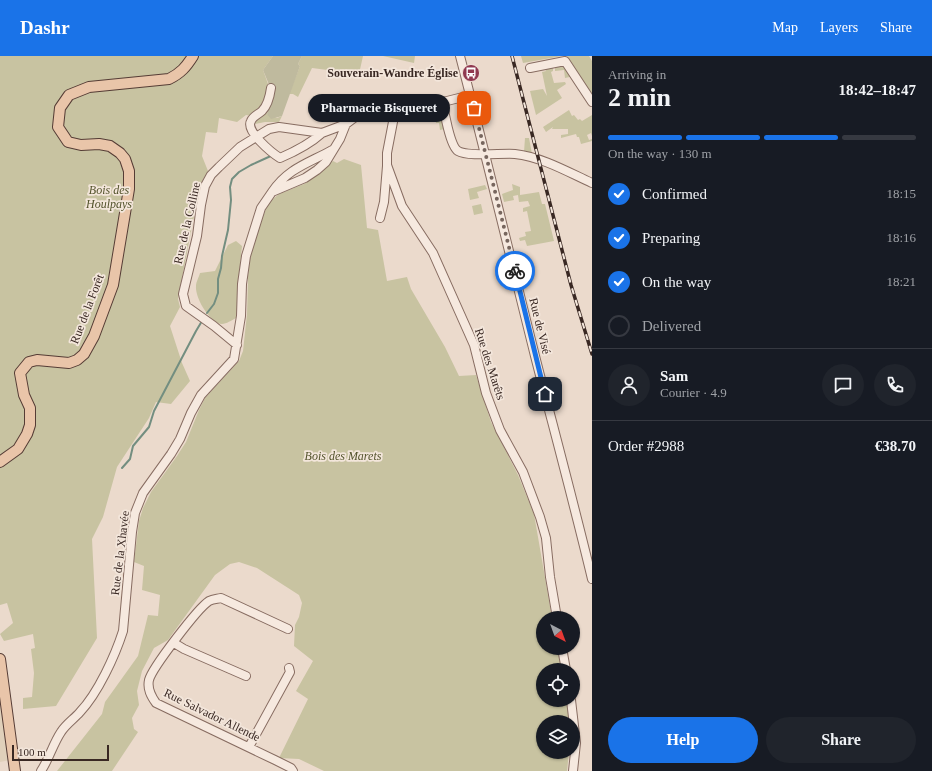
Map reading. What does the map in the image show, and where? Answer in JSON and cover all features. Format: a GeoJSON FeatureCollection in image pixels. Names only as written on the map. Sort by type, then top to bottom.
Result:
{"type":"FeatureCollection","features":[{"type":"Feature","properties":{"kind":"main road","name":"Rue de la Forêt"},"geometry":{"type":"LineString","coordinates":[[0,462],[18,450],[28,434],[30,425],[30,408],[24,394],[20,373],[29,362],[37,360],[69,363],[77,360],[84,354],[94,336],[113,285],[129,189],[129,171],[125,159],[120,153],[110,146],[99,144],[80,145],[68,142],[58,127],[60,108],[70,95],[89,87],[169,79],[178,75],[185,69],[192,56]]}},
{"type":"Feature","properties":{"kind":"main road"},"geometry":{"type":"LineString","coordinates":[[0,659],[14,771]]}},
{"type":"Feature","properties":{"kind":"street","name":"Rue de Visé"},"geometry":{"type":"LineString","coordinates":[[460,56],[486,154],[592,579]]}},
{"type":"Feature","properties":{"kind":"street"},"geometry":{"type":"LineString","coordinates":[[530,68],[565,61],[592,102]]}},
{"type":"Feature","properties":{"kind":"street"},"geometry":{"type":"LineString","coordinates":[[271,88],[265,107],[250,122],[250,127],[263,144],[280,158],[317,138],[322,133]]}},
{"type":"Feature","properties":{"kind":"street","name":"Rue de la Colline"},"geometry":{"type":"LineString","coordinates":[[237,345],[186,306],[183,294],[197,236],[205,186],[211,175],[240,147],[269,129],[279,127],[322,133],[346,124],[366,109],[383,102],[443,102],[471,95]]}},
{"type":"Feature","properties":{"kind":"street","name":"Rue des Marêts"},"geometry":{"type":"LineString","coordinates":[[396,101],[387,153],[387,165],[402,206],[433,254],[474,346],[486,393],[500,430],[522,472],[540,517],[546,538],[550,578],[556,611]]}},
{"type":"Feature","properties":{"kind":"street"},"geometry":{"type":"LineString","coordinates":[[443,102],[450,136],[456,150],[465,153],[516,154],[538,160],[592,183]]}},
{"type":"Feature","properties":{"kind":"street"},"geometry":{"type":"LineString","coordinates":[[272,192],[305,178],[318,170],[326,162],[344,131],[346,124]]}},
{"type":"Feature","properties":{"kind":"street","name":"Rue de la Xhavée"},"geometry":{"type":"LineString","coordinates":[[41,771],[60,733],[91,698],[123,631],[132,532],[135,512],[143,493],[177,444],[201,395],[234,359],[242,311],[242,284],[246,256],[261,208],[280,181],[295,169],[333,150]]}},
{"type":"Feature","properties":{"kind":"street"},"geometry":{"type":"LineString","coordinates":[[380,218],[384,202],[387,165]]}},
{"type":"Feature","properties":{"kind":"street","name":"Rue Salvador Allende"},"geometry":{"type":"LineString","coordinates":[[288,629],[222,598],[209,601],[194,616],[157,665],[149,680],[150,693],[156,703],[249,747],[291,768],[293,771]]}},
{"type":"Feature","properties":{"kind":"street"},"geometry":{"type":"LineString","coordinates":[[174,643],[184,649],[246,676]]}},
{"type":"Feature","properties":{"kind":"street"},"geometry":{"type":"LineString","coordinates":[[249,747],[290,672],[290,668]]}},
{"type":"Feature","properties":{"kind":"street"},"geometry":{"type":"LineString","coordinates":[[572,707],[576,743],[573,771]]}},
{"type":"Feature","properties":{"kind":"shaded area"},"geometry":{"type":"Polygon","coordinates":[[[273,56],[302,56],[298,64],[300,66],[282,116],[271,119],[267,114],[273,98],[273,89],[270,87],[263,70],[273,56]]]}},
{"type":"Feature","properties":{"kind":"shaded area"},"geometry":{"type":"Polygon","coordinates":[[[0,676],[10,760],[0,762],[0,676]]]}},
{"type":"Feature","properties":{"kind":"green space","name":"Bois des Houlpays"},"geometry":{"type":"Polygon","coordinates":[[[0,56],[273,56],[263,70],[273,98],[267,114],[277,118],[282,116],[279,122],[255,124],[251,116],[246,115],[237,122],[219,118],[217,133],[206,132],[202,156],[208,171],[200,185],[178,299],[180,307],[170,326],[182,363],[190,381],[171,404],[156,402],[149,418],[117,467],[103,517],[92,539],[97,638],[56,706],[23,709],[23,698],[32,697],[34,673],[31,649],[35,648],[33,634],[4,641],[0,634],[13,623],[7,603],[0,605],[0,56]]]}},
{"type":"Feature","properties":{"kind":"green space"},"geometry":{"type":"Polygon","coordinates":[[[302,56],[363,56],[359,74],[312,68],[298,97],[293,94],[289,94],[300,66],[298,64],[302,56]]]}},
{"type":"Feature","properties":{"kind":"green space"},"geometry":{"type":"Polygon","coordinates":[[[383,56],[415,56],[414,63],[383,56]]]}},
{"type":"Feature","properties":{"kind":"green space"},"geometry":{"type":"Polygon","coordinates":[[[521,56],[562,56],[523,63],[521,56]]]}},
{"type":"Feature","properties":{"kind":"green space"},"geometry":{"type":"Polygon","coordinates":[[[567,56],[589,56],[592,61],[592,95],[567,56]]]}},
{"type":"Feature","properties":{"kind":"green space"},"geometry":{"type":"Polygon","coordinates":[[[562,66],[565,68],[570,77],[565,78],[564,70],[555,71],[555,67],[562,66]]]}},
{"type":"Feature","properties":{"kind":"green space"},"geometry":{"type":"Polygon","coordinates":[[[553,68],[553,71],[551,72],[554,83],[565,82],[566,84],[557,90],[562,98],[536,115],[530,91],[543,89],[547,96],[542,72],[546,71],[545,69],[553,68]]]}},
{"type":"Feature","properties":{"kind":"green space"},"geometry":{"type":"Polygon","coordinates":[[[569,110],[572,116],[574,115],[578,120],[580,119],[582,121],[592,115],[592,136],[591,133],[587,135],[589,140],[592,139],[592,141],[581,144],[579,137],[577,137],[576,134],[561,138],[561,135],[568,134],[568,129],[552,129],[553,127],[546,132],[543,127],[569,110]]]}},
{"type":"Feature","properties":{"kind":"green space"},"geometry":{"type":"Polygon","coordinates":[[[435,113],[439,113],[445,129],[440,130],[439,123],[436,123],[435,113]]]}},
{"type":"Feature","properties":{"kind":"green space"},"geometry":{"type":"Polygon","coordinates":[[[525,138],[529,138],[532,154],[524,152],[525,138]]]}},
{"type":"Feature","properties":{"kind":"green space","name":"Bois des Marets"},"geometry":{"type":"Polygon","coordinates":[[[344,159],[361,165],[367,228],[378,230],[387,281],[407,277],[411,289],[445,347],[459,376],[476,375],[491,422],[518,475],[534,514],[551,611],[536,611],[536,655],[559,655],[560,663],[536,663],[536,707],[568,707],[568,715],[536,715],[536,759],[568,759],[567,771],[324,771],[299,759],[279,758],[308,699],[296,691],[313,661],[294,646],[295,625],[299,617],[302,603],[299,595],[257,568],[239,562],[230,564],[215,575],[168,640],[154,648],[142,671],[137,691],[139,705],[132,718],[134,729],[138,732],[112,771],[57,771],[102,714],[105,702],[138,656],[148,615],[158,616],[160,595],[142,590],[144,566],[134,562],[139,521],[143,508],[151,492],[186,442],[205,398],[239,361],[243,351],[247,314],[248,279],[240,279],[236,318],[227,323],[220,324],[210,317],[202,307],[197,296],[196,283],[200,273],[215,271],[228,245],[236,241],[242,246],[239,277],[248,276],[251,250],[268,203],[279,194],[304,184],[333,161],[337,163],[344,159]]]}},
{"type":"Feature","properties":{"kind":"green space"},"geometry":{"type":"Polygon","coordinates":[[[512,184],[520,187],[520,195],[539,192],[542,204],[545,204],[554,241],[527,246],[525,240],[520,241],[519,238],[526,236],[525,232],[531,231],[527,211],[523,212],[523,208],[530,206],[528,201],[519,202],[518,195],[513,196],[514,200],[504,202],[502,194],[513,190],[512,184]]]}},
{"type":"Feature","properties":{"kind":"green space"},"geometry":{"type":"Polygon","coordinates":[[[485,185],[487,189],[477,192],[479,198],[470,200],[468,189],[485,185]]]}},
{"type":"Feature","properties":{"kind":"green space"},"geometry":{"type":"Polygon","coordinates":[[[481,204],[483,213],[474,215],[472,206],[481,204]]]}},
{"type":"Feature","properties":{"kind":"waterway"},"geometry":{"type":"LineString","coordinates":[[207,313],[214,304],[218,293],[218,279],[228,230],[231,200],[230,187],[232,179],[239,172],[273,155]]}},
{"type":"Feature","properties":{"kind":"waterway"},"geometry":{"type":"LineString","coordinates":[[122,468],[130,459],[133,446],[149,427],[154,411],[202,321]]}},
{"type":"Feature","properties":{"kind":"railway"},"geometry":{"type":"LineString","coordinates":[[512,56],[571,285],[592,354]]}},
{"type":"Feature","properties":{"kind":"way so far"},"geometry":{"type":"LineString","coordinates":[[474,108],[515,271]]}},
{"type":"Feature","properties":{"kind":"place","name":"Souverain-Wandre Église"},"geometry":{"type":"Point","coordinates":[471,73]}},
{"type":"Feature","properties":{"kind":"place","name":"Pharmacie Bisqueret"},"geometry":{"type":"Point","coordinates":[474,108]}},
{"type":"Feature","properties":{"kind":"route"},"geometry":{"type":"LineString","coordinates":[[515,271],[545,394]]}}]}
